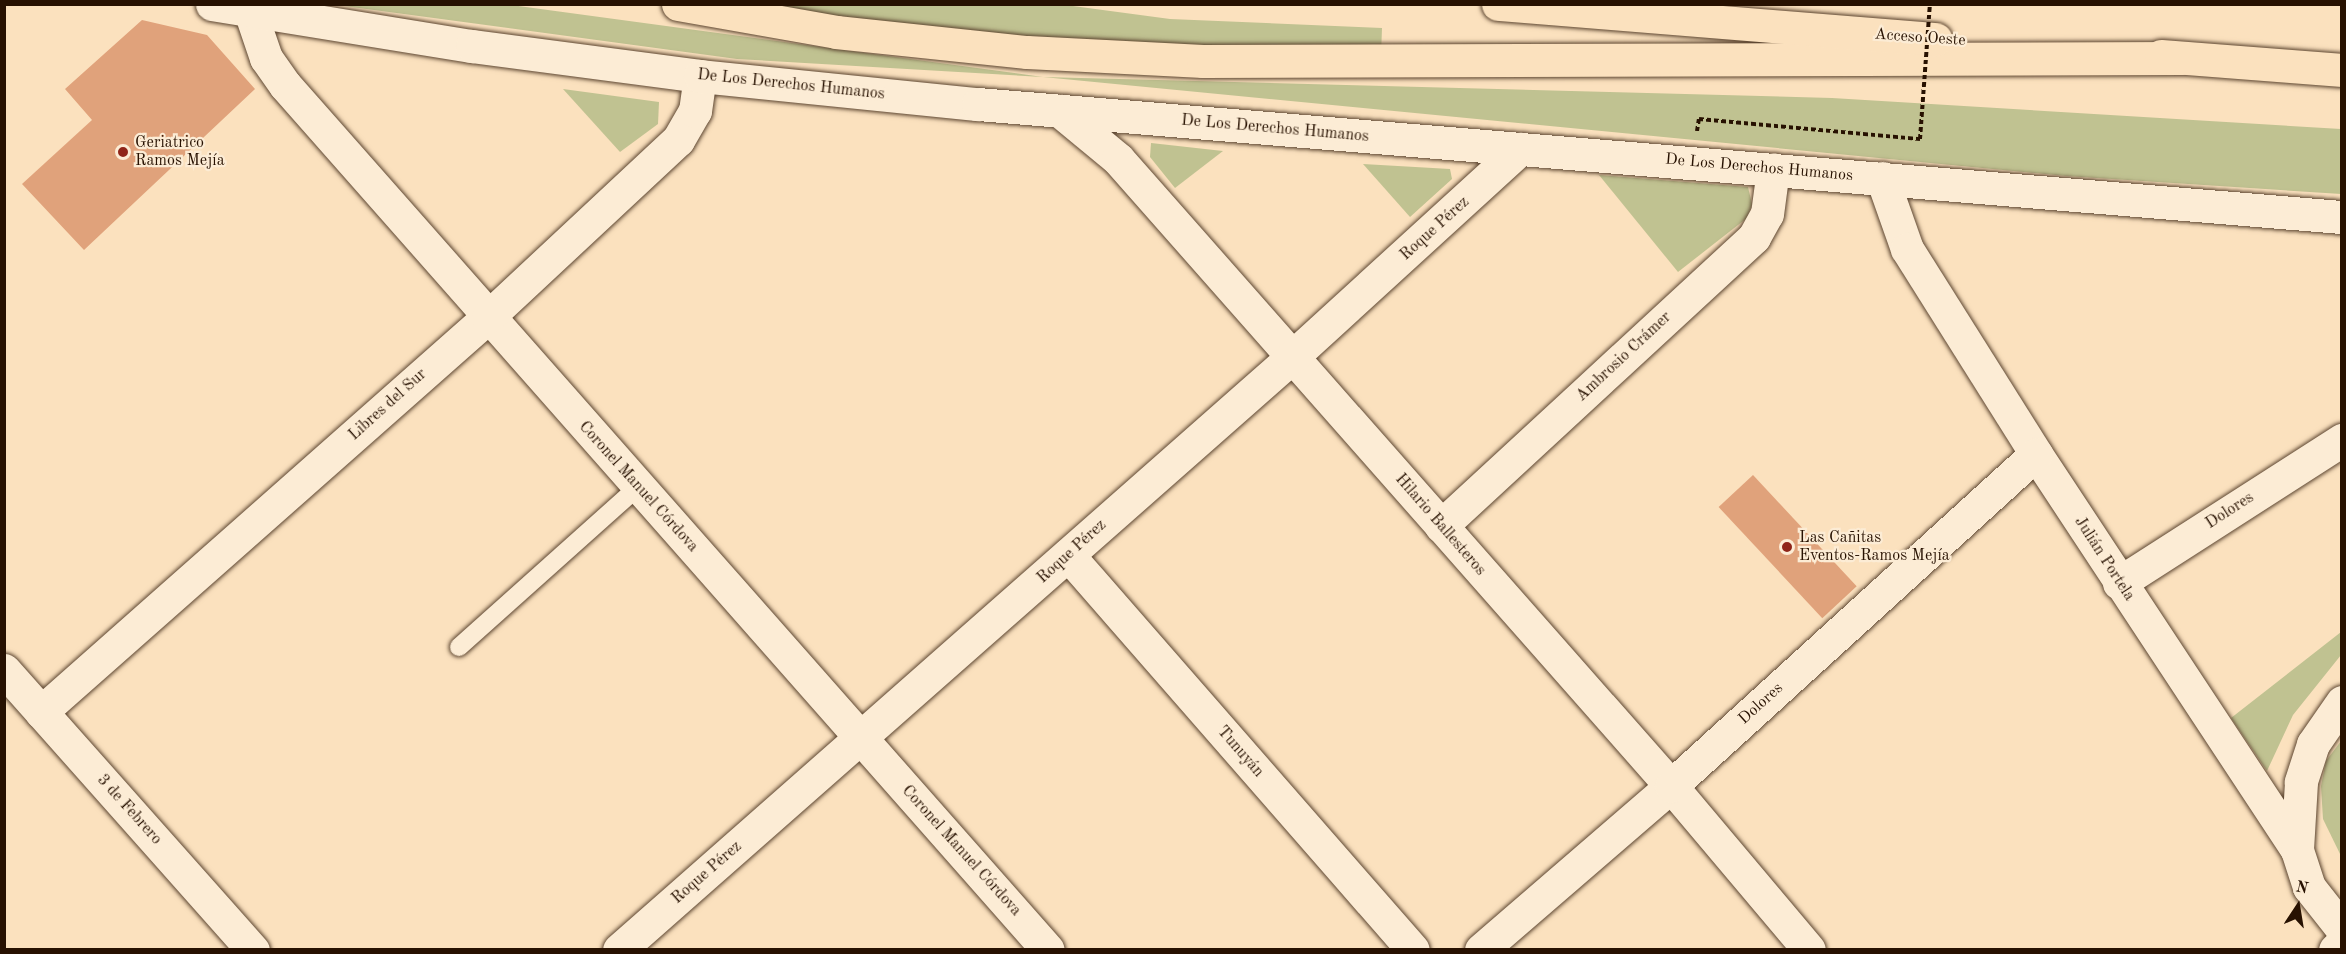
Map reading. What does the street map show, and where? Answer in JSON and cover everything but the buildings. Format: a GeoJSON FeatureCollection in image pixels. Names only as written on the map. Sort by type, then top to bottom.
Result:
{"type":"FeatureCollection","features":[{"type":"Feature","properties":{"kind":"highway"},"geometry":{"type":"LineString","coordinates":[[678,4],[836,32],[1026,52],[1203,61],[2182,58]]}},
{"type":"Feature","properties":{"kind":"highway","name":"Acceso Oeste"},"geometry":{"type":"LineString","coordinates":[[1498,4],[2342,70]]}},
{"type":"Feature","properties":{"kind":"street","name":"De Los Derechos Humanos"},"geometry":{"type":"LineString","coordinates":[[212,4],[472,46],[700,76],[1060,111],[2342,217]]}},
{"type":"Feature","properties":{"kind":"street","name":"Coronel Manuel Córdova"},"geometry":{"type":"LineString","coordinates":[[250,11],[266,58],[285,85],[1048,950]]}},
{"type":"Feature","properties":{"kind":"street","name":"Libres del Sur"},"geometry":{"type":"LineString","coordinates":[[41,712],[488,317],[678,140],[696,111],[700,76]]}},
{"type":"Feature","properties":{"kind":"street","name":"Hilario Ballesteros"},"geometry":{"type":"LineString","coordinates":[[1060,111],[1118,159],[1671,786],[1809,950]]}},
{"type":"Feature","properties":{"kind":"street","name":"Roque Pérez"},"geometry":{"type":"LineString","coordinates":[[618,950],[861,739],[1292,357],[1520,149]]}},
{"type":"Feature","properties":{"kind":"street","name":"Ambrosio Crámer"},"geometry":{"type":"LineString","coordinates":[[1441,526],[1754,237],[1767,214],[1773,169]]}},
{"type":"Feature","properties":{"kind":"street","name":"Julián Portela"},"geometry":{"type":"LineString","coordinates":[[1882,178],[1907,249],[2119,583],[2297,850],[2309,887],[2342,929]]}},
{"type":"Feature","properties":{"kind":"street","name":"Dolores"},"geometry":{"type":"LineString","coordinates":[[2119,583],[2342,440]]}},
{"type":"Feature","properties":{"kind":"street","name":"Dolores"},"geometry":{"type":"LineString","coordinates":[[1481,950],[1671,786],[2036,454]]}},
{"type":"Feature","properties":{"kind":"street","name":"Tunuyán"},"geometry":{"type":"LineString","coordinates":[[1068,555],[1413,950]]}},
{"type":"Feature","properties":{"kind":"street","name":"3 de Febrero"},"geometry":{"type":"LineString","coordinates":[[4,670],[253,950]]}},
{"type":"Feature","properties":{"kind":"street"},"geometry":{"type":"LineString","coordinates":[[2297,850],[2301,782],[2313,744],[2339,707]]}},
{"type":"Feature","properties":{"kind":"street"},"geometry":{"type":"LineString","coordinates":[[2335,950],[2342,943]]}},
{"type":"Feature","properties":{"kind":"lane"},"geometry":{"type":"LineString","coordinates":[[459,647],[638,487]]}},
{"type":"Feature","properties":{"kind":"path"},"geometry":{"type":"LineString","coordinates":[[1699,119],[1920,139],[1930,4]]}},
{"type":"Feature","properties":{"kind":"green space"},"geometry":{"type":"Polygon","coordinates":[[[1058,4],[1170,19],[1382,28],[1381,56],[1067,42],[736,5],[1058,4]]]}},
{"type":"Feature","properties":{"kind":"green space"},"geometry":{"type":"Polygon","coordinates":[[[337,5],[511,5],[1043,77],[737,59],[337,5]]]}},
{"type":"Feature","properties":{"kind":"green space"},"geometry":{"type":"Polygon","coordinates":[[[1043,77],[1832,98],[2341,129],[2341,194],[2066,176],[1043,77]]]}},
{"type":"Feature","properties":{"kind":"green space"},"geometry":{"type":"Polygon","coordinates":[[[563,89],[659,102],[658,124],[620,152],[563,89]]]}},
{"type":"Feature","properties":{"kind":"green space"},"geometry":{"type":"Polygon","coordinates":[[[1151,143],[1223,151],[1175,188],[1150,157],[1151,143]]]}},
{"type":"Feature","properties":{"kind":"green space"},"geometry":{"type":"Polygon","coordinates":[[[1363,164],[1450,169],[1452,179],[1410,217],[1363,164]]]}},
{"type":"Feature","properties":{"kind":"green space"},"geometry":{"type":"Polygon","coordinates":[[[1599,175],[1748,187],[1752,204],[1747,218],[1678,272],[1599,175]]]}},
{"type":"Feature","properties":{"kind":"green space"},"geometry":{"type":"Polygon","coordinates":[[[2341,632],[2341,655],[2293,715],[2267,771],[2231,718],[2341,632]]]}},
{"type":"Feature","properties":{"kind":"green space"},"geometry":{"type":"Polygon","coordinates":[[[2341,741],[2341,856],[2323,819],[2321,786],[2326,761],[2341,741]]]}},
{"type":"Feature","properties":{"kind":"place","name":"Geriatrico Ramos Mejía"},"geometry":{"type":"Point","coordinates":[123,152]}},
{"type":"Feature","properties":{"kind":"place","name":"Las Cañitas Eventos-Ramos Mejía"},"geometry":{"type":"Point","coordinates":[1787,547]}}]}
